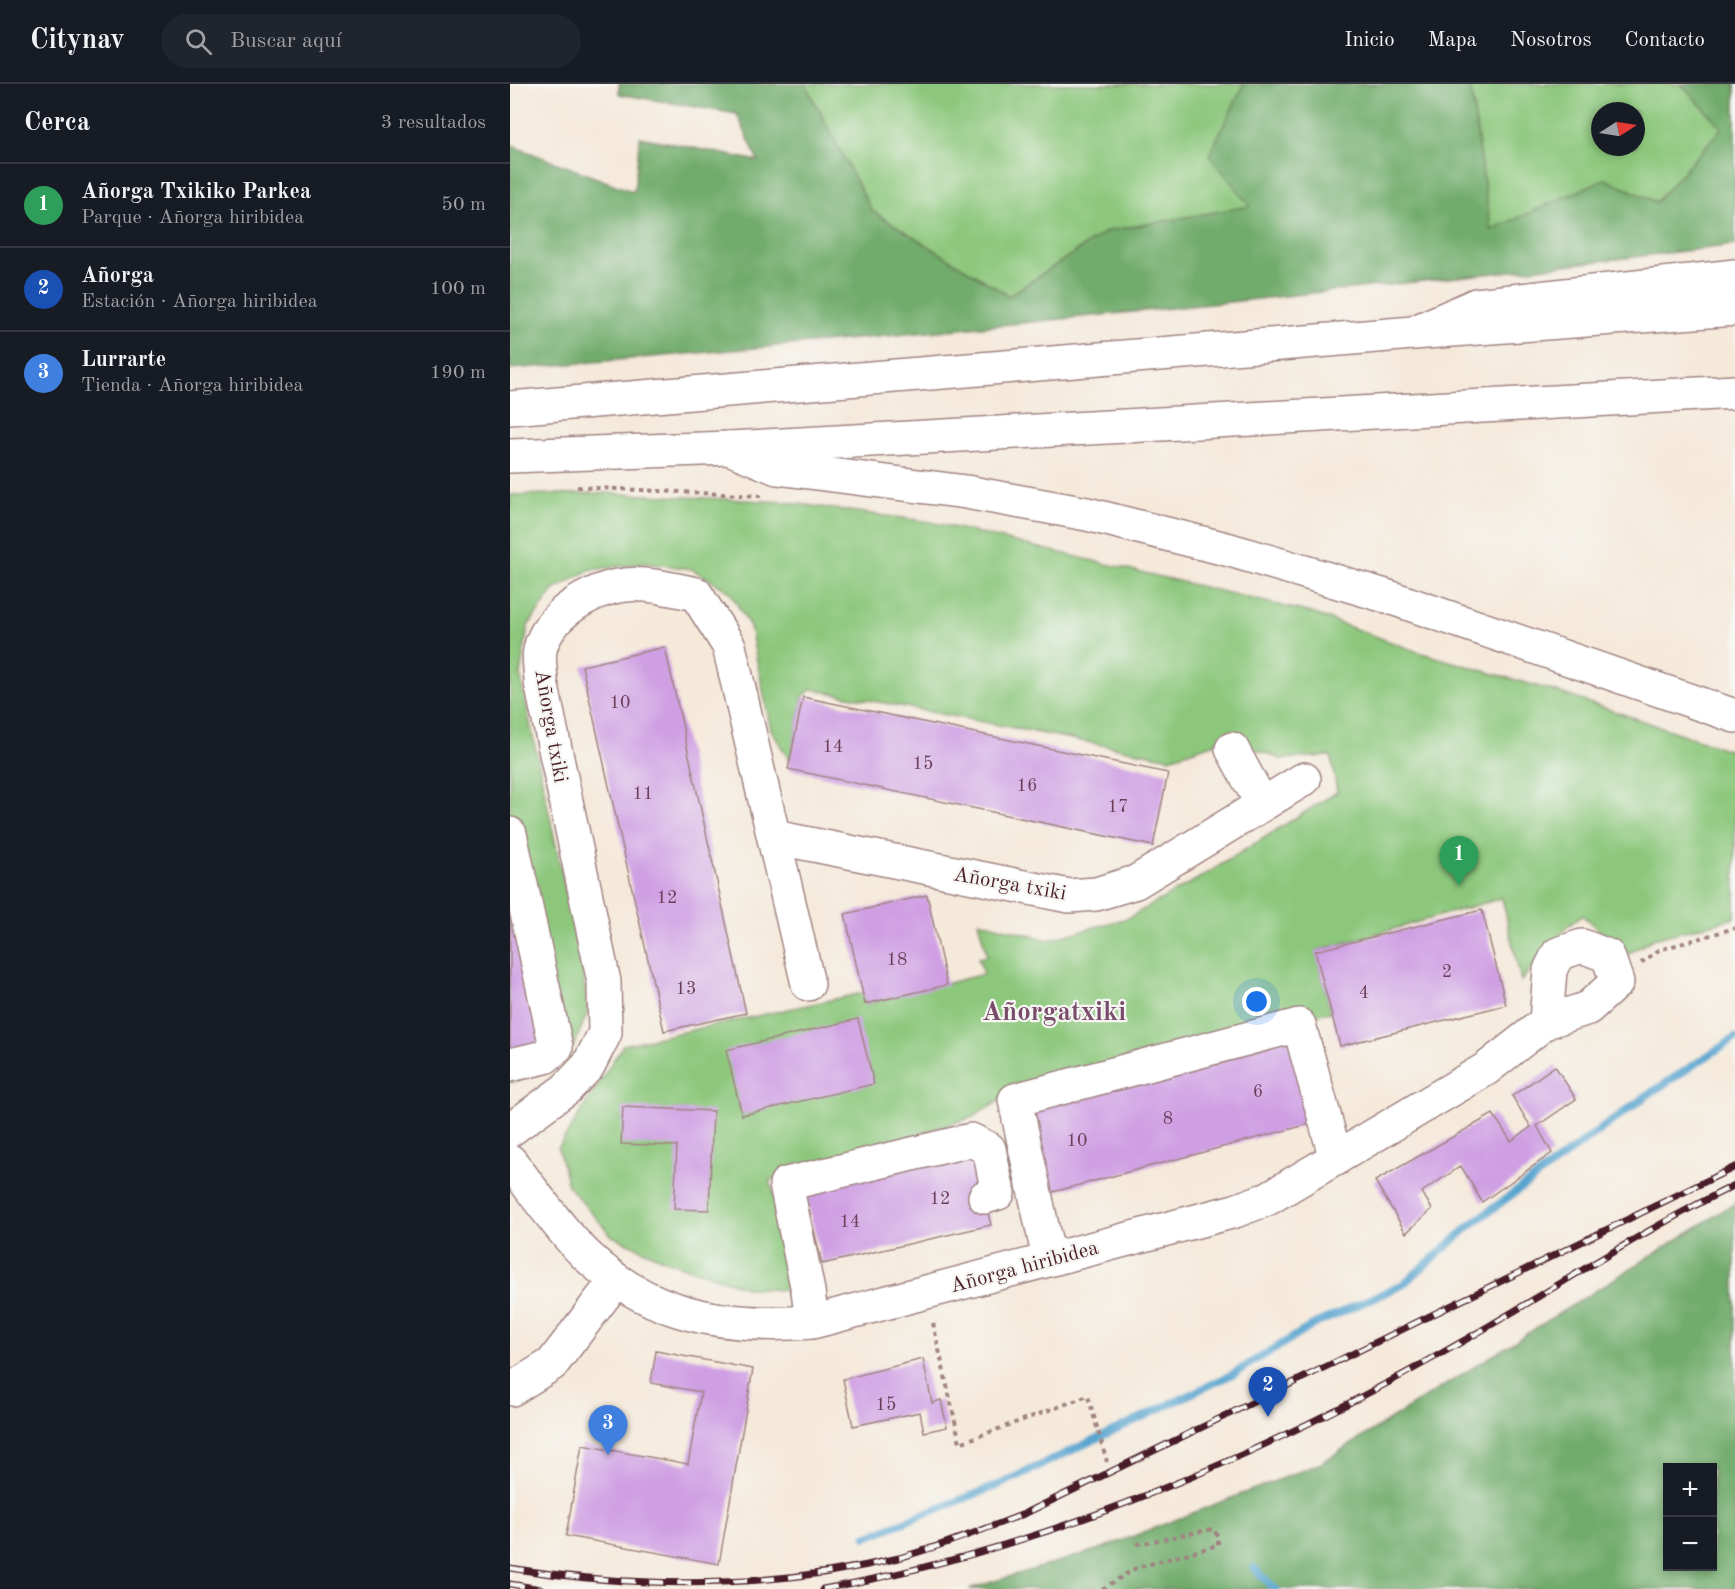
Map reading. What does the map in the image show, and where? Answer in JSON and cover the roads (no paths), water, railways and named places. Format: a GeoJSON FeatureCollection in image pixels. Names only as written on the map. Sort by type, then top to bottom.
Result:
{"type":"FeatureCollection","features":[{"type":"Feature","properties":{"kind":"main road"},"geometry":{"type":"LineString","coordinates":[[1413,333],[1476,306],[1735,276]]}},
{"type":"Feature","properties":{"kind":"main road"},"geometry":{"type":"LineString","coordinates":[[510,408],[1413,333],[1735,309]]}},
{"type":"Feature","properties":{"kind":"main road"},"geometry":{"type":"LineString","coordinates":[[510,456],[729,447],[1735,392]]}},
{"type":"Feature","properties":{"kind":"main road"},"geometry":{"type":"LineString","coordinates":[[729,447],[777,468],[966,492],[1087,514],[1230,550],[1389,597],[1735,717]]}},
{"type":"Feature","properties":{"kind":"main road","name":"Añorga txiki"},"geometry":{"type":"LineString","coordinates":[[510,1130],[566,1089],[588,1066],[605,1033],[604,982],[541,682],[540,649],[556,618],[586,596],[612,585],[652,585],[696,594],[729,646],[808,984]]}},
{"type":"Feature","properties":{"kind":"main road"},"geometry":{"type":"LineString","coordinates":[[1232,749],[1262,804]]}},
{"type":"Feature","properties":{"kind":"main road","name":"Añorga txiki"},"geometry":{"type":"LineString","coordinates":[[774,837],[1069,896],[1096,894],[1136,882],[1304,778]]}},
{"type":"Feature","properties":{"kind":"main road"},"geometry":{"type":"LineString","coordinates":[[510,834],[556,1047],[545,1057],[510,1065]]}},
{"type":"Feature","properties":{"kind":"main road","name":"Añorga hiribidea"},"geometry":{"type":"LineString","coordinates":[[510,1161],[571,1239],[616,1280],[658,1304],[718,1321],[775,1324],[812,1322],[1235,1211],[1267,1199],[1486,1069],[1546,1022],[1588,1008],[1617,982],[1608,956],[1582,946],[1558,954],[1550,970],[1546,1022]]}},
{"type":"Feature","properties":{"kind":"main road"},"geometry":{"type":"LineString","coordinates":[[1049,1259],[1015,1100],[1299,1025],[1336,1158]]}},
{"type":"Feature","properties":{"kind":"main road"},"geometry":{"type":"LineString","coordinates":[[812,1322],[808,1291],[786,1184],[971,1140],[989,1149],[999,1194],[985,1197]]}},
{"type":"Feature","properties":{"kind":"main road"},"geometry":{"type":"LineString","coordinates":[[512,1389],[552,1364],[616,1280]]}},
{"type":"Feature","properties":{"kind":"waterway"},"geometry":{"type":"LineString","coordinates":[[866,1537],[1001,1484],[1233,1374],[1315,1324],[1402,1285],[1472,1224],[1646,1096],[1735,1038]]}},
{"type":"Feature","properties":{"kind":"waterway"},"geometry":{"type":"LineString","coordinates":[[1254,1568],[1275,1589]]}},
{"type":"Feature","properties":{"kind":"railway"},"geometry":{"type":"LineString","coordinates":[[510,1568],[607,1580],[705,1583],[802,1576],[899,1558],[930,1548],[1024,1514],[1735,1167]]}},
{"type":"Feature","properties":{"kind":"railway"},"geometry":{"type":"LineString","coordinates":[[823,1589],[903,1572],[1060,1527],[1137,1499],[1213,1467],[1361,1397],[1509,1315],[1658,1226],[1735,1185]]}},
{"type":"Feature","properties":{"kind":"railway"},"geometry":{"type":"LineString","coordinates":[[510,1584],[541,1589]]}},
{"type":"Feature","properties":{"kind":"place","name":"Añorga Txikiko Parkea"},"geometry":{"type":"Point","coordinates":[1459,886]}},
{"type":"Feature","properties":{"kind":"place","name":"Añorga"},"geometry":{"type":"Point","coordinates":[1268,1417]}},
{"type":"Feature","properties":{"kind":"place","name":"Lurrarte"},"geometry":{"type":"Point","coordinates":[608,1455]}},
{"type":"Feature","properties":{"kind":"district","name":"Añorgatxiki"},"geometry":{"type":"Point","coordinates":[1054,1011]}}]}
